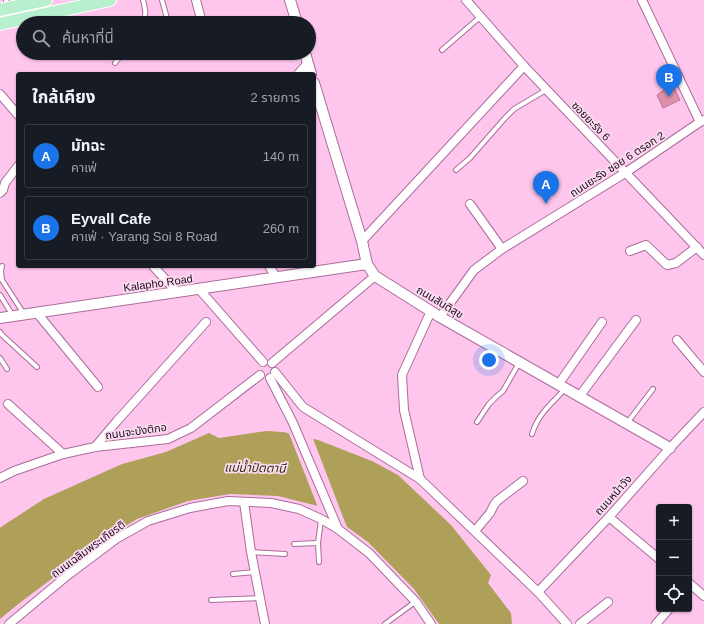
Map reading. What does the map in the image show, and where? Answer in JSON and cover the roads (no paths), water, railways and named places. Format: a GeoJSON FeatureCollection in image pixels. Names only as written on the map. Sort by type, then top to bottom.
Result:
{"type":"FeatureCollection","features":[{"type":"Feature","properties":{"kind":"main road"},"geometry":{"type":"LineString","coordinates":[[5,6],[46,0]]}},
{"type":"Feature","properties":{"kind":"main road"},"geometry":{"type":"LineString","coordinates":[[30,16],[75,4],[110,0]]}},
{"type":"Feature","properties":{"kind":"main road"},"geometry":{"type":"LineString","coordinates":[[0,24],[16,20]]}},
{"type":"Feature","properties":{"kind":"street"},"geometry":{"type":"LineString","coordinates":[[196,0],[200,16]]}},
{"type":"Feature","properties":{"kind":"street"},"geometry":{"type":"LineString","coordinates":[[290,0],[295,16]]}},
{"type":"Feature","properties":{"kind":"street","name":"ซอยยะรัง 6"},"geometry":{"type":"LineString","coordinates":[[466,0],[546,90],[704,255]]}},
{"type":"Feature","properties":{"kind":"street"},"geometry":{"type":"LineString","coordinates":[[642,0],[702,121]]}},
{"type":"Feature","properties":{"kind":"street"},"geometry":{"type":"LineString","coordinates":[[307,60],[310,72]]}},
{"type":"Feature","properties":{"kind":"street"},"geometry":{"type":"LineString","coordinates":[[300,72],[308,64]]}},
{"type":"Feature","properties":{"kind":"street"},"geometry":{"type":"LineString","coordinates":[[362,241],[524,66]]}},
{"type":"Feature","properties":{"kind":"street","name":"ถนนสันติสุข"},"geometry":{"type":"LineString","coordinates":[[316,90],[362,241],[367,264],[375,276],[440,317],[670,448]]}},
{"type":"Feature","properties":{"kind":"street"},"geometry":{"type":"LineString","coordinates":[[0,94],[16,113]]}},
{"type":"Feature","properties":{"kind":"street","name":"ถนนยะรัง ซอย 6 ตรอก 2"},"geometry":{"type":"LineString","coordinates":[[440,317],[474,270],[502,249],[625,173],[702,121]]}},
{"type":"Feature","properties":{"kind":"street"},"geometry":{"type":"LineString","coordinates":[[0,193],[3,190],[3,180],[16,168]]}},
{"type":"Feature","properties":{"kind":"street"},"geometry":{"type":"LineString","coordinates":[[470,204],[502,249]]}},
{"type":"Feature","properties":{"kind":"street"},"geometry":{"type":"LineString","coordinates":[[630,251],[646,245],[667,265],[676,262],[697,247]]}},
{"type":"Feature","properties":{"kind":"street","name":"Kalapho Road"},"geometry":{"type":"LineString","coordinates":[[0,318],[367,264]]}},
{"type":"Feature","properties":{"kind":"street"},"geometry":{"type":"LineString","coordinates":[[155,268],[177,292]]}},
{"type":"Feature","properties":{"kind":"street"},"geometry":{"type":"LineString","coordinates":[[270,268],[276,277]]}},
{"type":"Feature","properties":{"kind":"street"},"geometry":{"type":"LineString","coordinates":[[273,375],[264,378],[260,375],[259,369],[261,364],[268,362],[375,276]]}},
{"type":"Feature","properties":{"kind":"street"},"geometry":{"type":"LineString","coordinates":[[199,289],[268,362],[275,367],[273,375],[337,525]]}},
{"type":"Feature","properties":{"kind":"street"},"geometry":{"type":"LineString","coordinates":[[420,479],[404,410],[402,375],[431,311]]}},
{"type":"Feature","properties":{"kind":"street"},"geometry":{"type":"LineString","coordinates":[[37,313],[98,387]]}},
{"type":"Feature","properties":{"kind":"street"},"geometry":{"type":"LineString","coordinates":[[579,397],[636,320]]}},
{"type":"Feature","properties":{"kind":"street"},"geometry":{"type":"LineString","coordinates":[[95,448],[117,421],[206,322]]}},
{"type":"Feature","properties":{"kind":"street"},"geometry":{"type":"LineString","coordinates":[[562,387],[602,322]]}},
{"type":"Feature","properties":{"kind":"street"},"geometry":{"type":"LineString","coordinates":[[677,340],[704,372]]}},
{"type":"Feature","properties":{"kind":"street","name":"ถนนจะบังติกอ"},"geometry":{"type":"LineString","coordinates":[[0,478],[14,471],[63,454],[95,448],[168,439],[191,428],[260,375]]}},
{"type":"Feature","properties":{"kind":"street"},"geometry":{"type":"LineString","coordinates":[[273,375],[303,407],[420,479],[538,592],[567,624]]}},
{"type":"Feature","properties":{"kind":"street"},"geometry":{"type":"LineString","coordinates":[[8,404],[63,454]]}},
{"type":"Feature","properties":{"kind":"street"},"geometry":{"type":"LineString","coordinates":[[289,413],[303,407]]}},
{"type":"Feature","properties":{"kind":"street","name":"ถนนหน้าวัง"},"geometry":{"type":"LineString","coordinates":[[538,592],[609,517],[704,412]]}},
{"type":"Feature","properties":{"kind":"street"},"geometry":{"type":"LineString","coordinates":[[475,531],[490,513],[497,501],[523,481]]}},
{"type":"Feature","properties":{"kind":"street","name":"ถนนเฉลิมพระเกียรติ"},"geometry":{"type":"LineString","coordinates":[[11,623],[68,575],[116,539],[148,521],[190,508],[228,501],[271,503],[299,509],[337,525],[369,553],[416,602],[431,624]]}},
{"type":"Feature","properties":{"kind":"street"},"geometry":{"type":"LineString","coordinates":[[244,502],[251,552],[265,624]]}},
{"type":"Feature","properties":{"kind":"street"},"geometry":{"type":"LineString","coordinates":[[609,517],[656,556]]}},
{"type":"Feature","properties":{"kind":"street"},"geometry":{"type":"LineString","coordinates":[[692,587],[704,596]]}},
{"type":"Feature","properties":{"kind":"street"},"geometry":{"type":"LineString","coordinates":[[580,624],[608,602]]}},
{"type":"Feature","properties":{"kind":"street"},"geometry":{"type":"LineString","coordinates":[[656,624],[666,612]]}},
{"type":"Feature","properties":{"kind":"lane"},"geometry":{"type":"LineString","coordinates":[[143,0],[146,16]]}},
{"type":"Feature","properties":{"kind":"lane"},"geometry":{"type":"LineString","coordinates":[[162,0],[166,16]]}},
{"type":"Feature","properties":{"kind":"lane"},"geometry":{"type":"LineString","coordinates":[[442,50],[480,17]]}},
{"type":"Feature","properties":{"kind":"lane"},"geometry":{"type":"LineString","coordinates":[[456,170],[470,158],[514,109],[546,90]]}},
{"type":"Feature","properties":{"kind":"lane"},"geometry":{"type":"LineString","coordinates":[[2,266],[2,280],[24,314]]}},
{"type":"Feature","properties":{"kind":"lane"},"geometry":{"type":"LineString","coordinates":[[0,296],[14,316]]}},
{"type":"Feature","properties":{"kind":"lane"},"geometry":{"type":"LineString","coordinates":[[0,332],[37,367]]}},
{"type":"Feature","properties":{"kind":"lane"},"geometry":{"type":"LineString","coordinates":[[0,358],[7,369]]}},
{"type":"Feature","properties":{"kind":"lane"},"geometry":{"type":"LineString","coordinates":[[477,422],[489,404],[503,391],[519,363]]}},
{"type":"Feature","properties":{"kind":"lane"},"geometry":{"type":"LineString","coordinates":[[532,434],[538,419],[562,387]]}},
{"type":"Feature","properties":{"kind":"lane"},"geometry":{"type":"LineString","coordinates":[[626,424],[653,388]]}},
{"type":"Feature","properties":{"kind":"lane"},"geometry":{"type":"LineString","coordinates":[[319,562],[318,543],[321,519]]}},
{"type":"Feature","properties":{"kind":"lane"},"geometry":{"type":"LineString","coordinates":[[294,544],[318,543]]}},
{"type":"Feature","properties":{"kind":"lane"},"geometry":{"type":"LineString","coordinates":[[251,552],[285,554]]}},
{"type":"Feature","properties":{"kind":"lane"},"geometry":{"type":"LineString","coordinates":[[233,574],[255,572]]}},
{"type":"Feature","properties":{"kind":"lane"},"geometry":{"type":"LineString","coordinates":[[211,600],[260,598]]}},
{"type":"Feature","properties":{"kind":"lane"},"geometry":{"type":"LineString","coordinates":[[385,624],[416,602]]}},
{"type":"Feature","properties":{"kind":"water","name":"แม่น้ำปัตตานี"},"geometry":{"type":"Polygon","coordinates":[[[266,431],[283,432],[318,440],[372,461],[398,475],[451,525],[491,575],[488,583],[511,613],[512,624],[439,624],[414,589],[368,542],[318,506],[278,496],[230,494],[188,501],[137,519],[103,540],[0,619],[0,528],[4,525],[44,499],[122,464],[166,452],[209,433],[219,438],[266,431]]]}},
{"type":"Feature","properties":{"kind":"place","name":"Eyvall Cafe"},"geometry":{"type":"Point","coordinates":[669,97]}},
{"type":"Feature","properties":{"kind":"place","name":"มัทฉะ"},"geometry":{"type":"Point","coordinates":[546,204]}}]}
